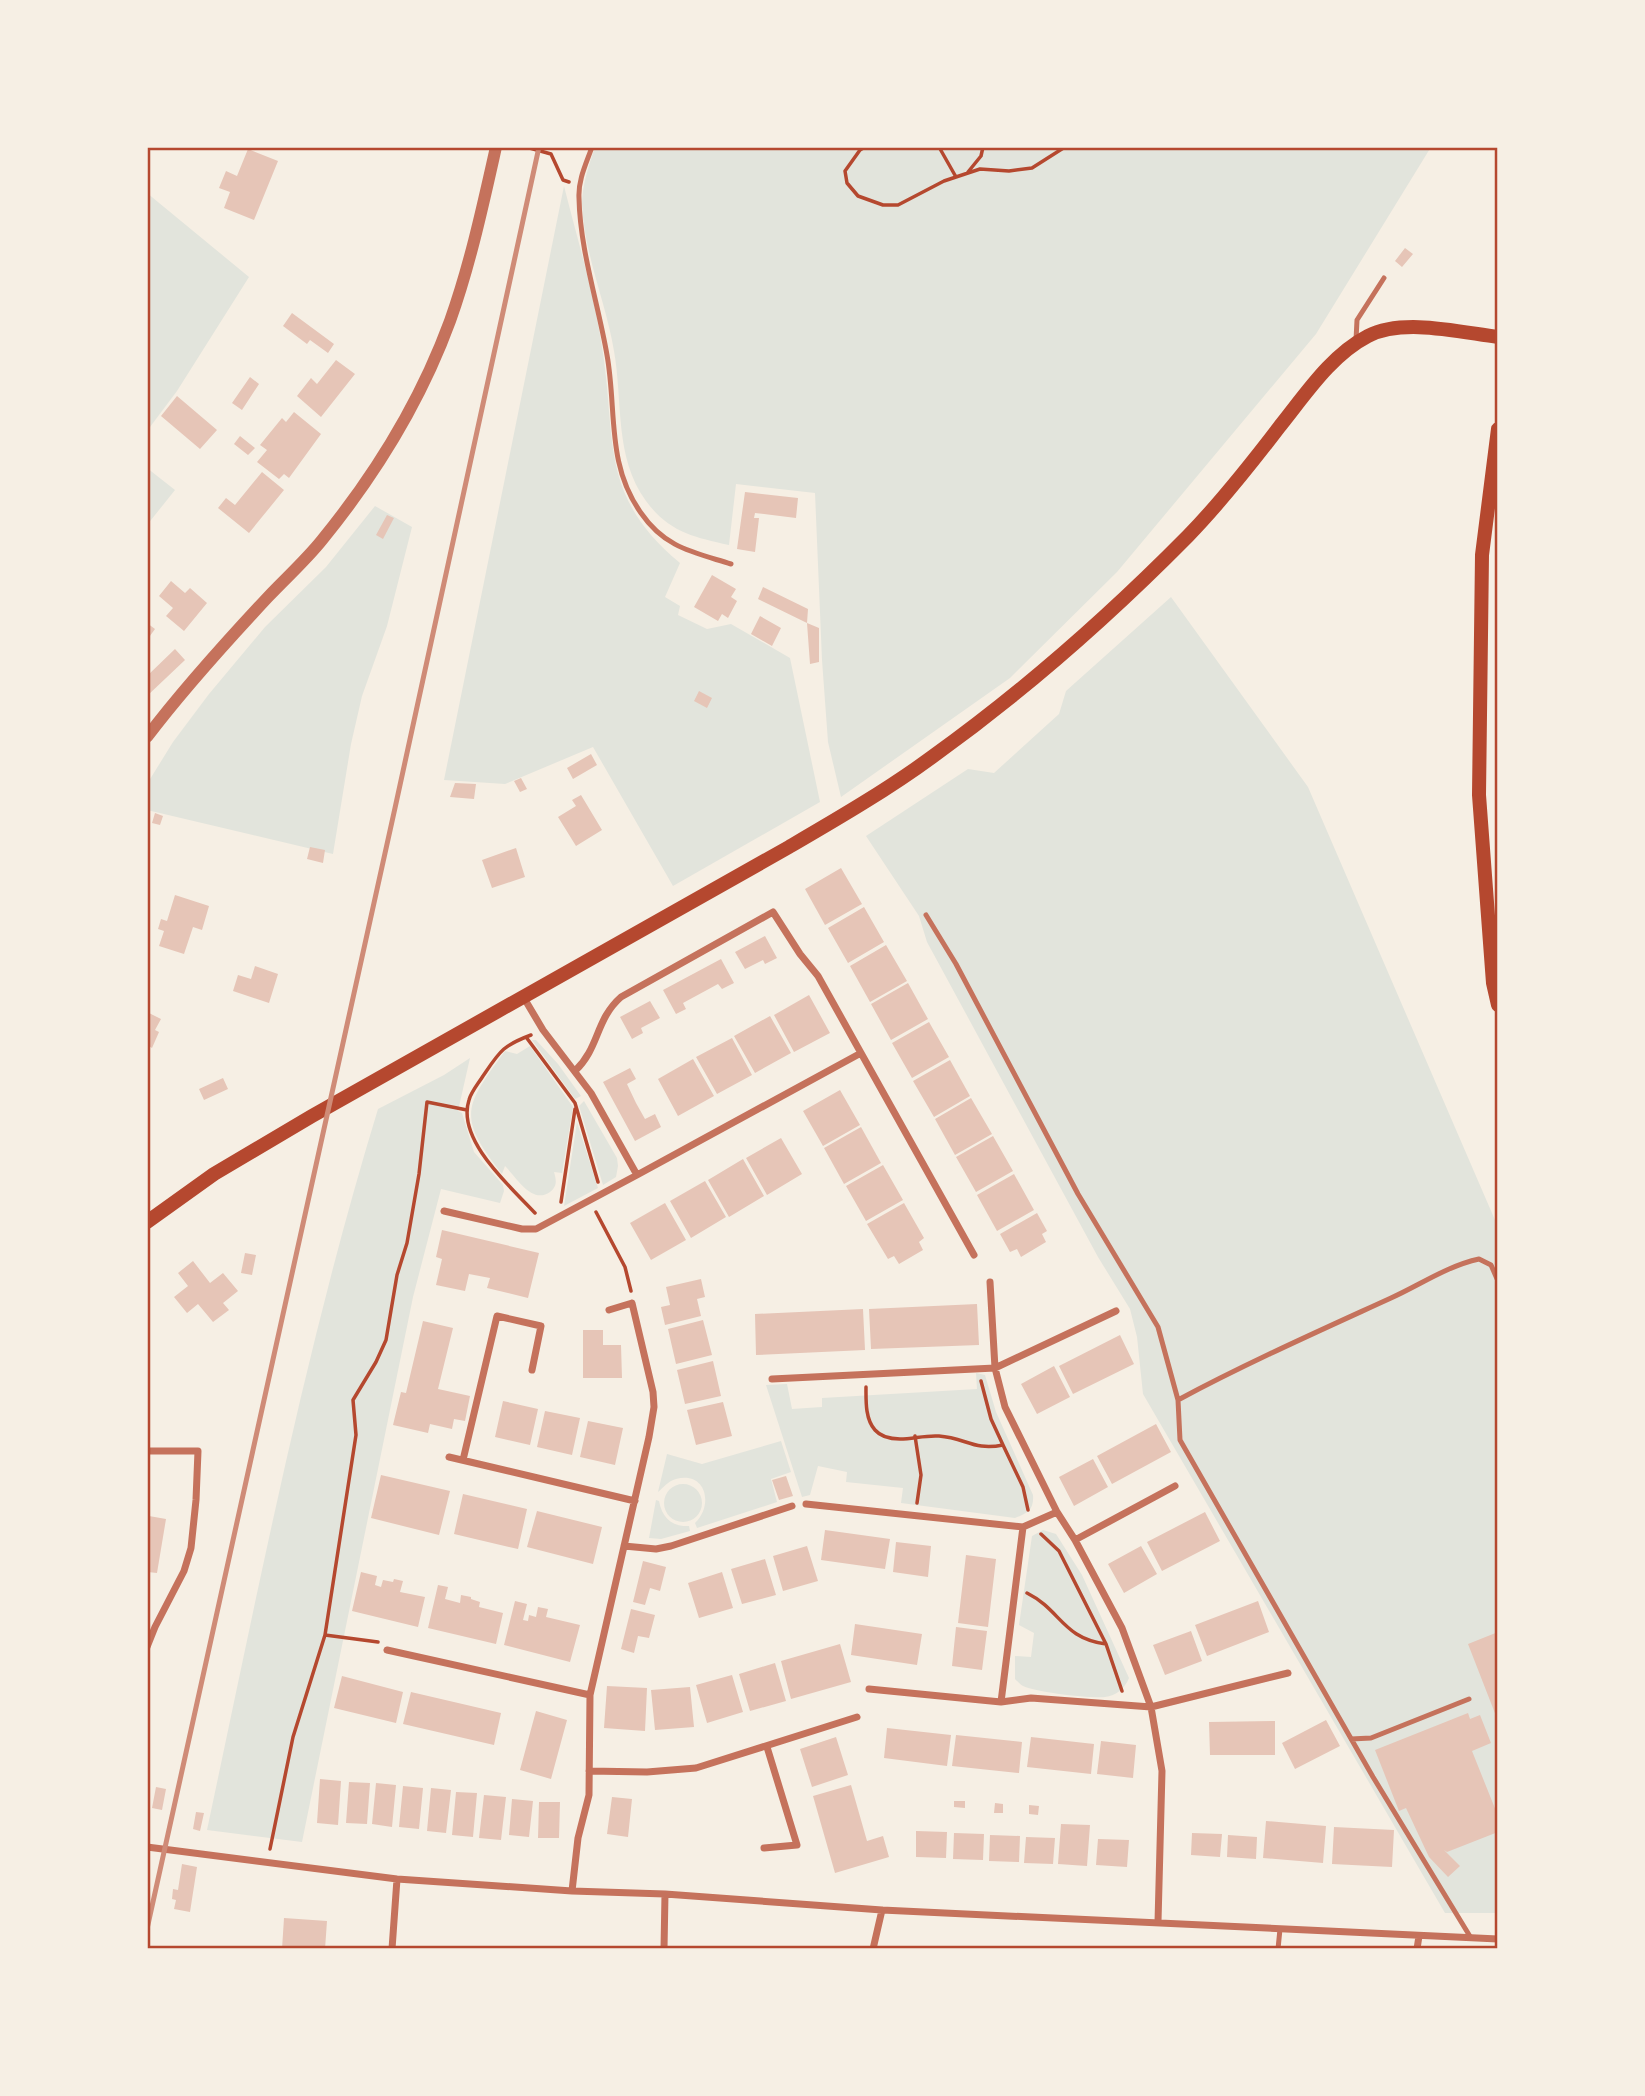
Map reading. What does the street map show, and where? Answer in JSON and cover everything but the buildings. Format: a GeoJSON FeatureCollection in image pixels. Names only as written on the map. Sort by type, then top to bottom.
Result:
{"type":"FeatureCollection","features":[{"type":"Feature","properties":{"kind":"main road"},"geometry":{"type":"LineString","coordinates":[[147,1222],[214,1174],[312,1116],[850,811],[932,758],[1070,648],[1191,533],[1238,480],[1321,375],[1356,343],[1369,335],[1415,326],[1498,337]]}},
{"type":"Feature","properties":{"kind":"main road"},"geometry":{"type":"LineString","coordinates":[[1498,429],[1482,555],[1479,796],[1493,984],[1498,1005]]}},
{"type":"Feature","properties":{"kind":"street"},"geometry":{"type":"LineString","coordinates":[[147,737],[194,677],[320,542],[359,493],[386,449],[425,377],[450,320],[496,147]]}},
{"type":"Feature","properties":{"kind":"street"},"geometry":{"type":"LineString","coordinates":[[575,1071],[592,1051],[606,1013],[621,998],[774,912],[800,954],[818,976],[974,1255]]}},
{"type":"Feature","properties":{"kind":"street"},"geometry":{"type":"LineString","coordinates":[[524,998],[542,1030],[591,1093],[637,1175]]}},
{"type":"Feature","properties":{"kind":"street"},"geometry":{"type":"LineString","coordinates":[[444,1211],[522,1229],[536,1229],[861,1053]]}},
{"type":"Feature","properties":{"kind":"street"},"geometry":{"type":"LineString","coordinates":[[990,1282],[995,1368],[1005,1407],[1057,1512],[1122,1628],[1151,1707],[1162,1772],[1158,1922]]}},
{"type":"Feature","properties":{"kind":"street"},"geometry":{"type":"LineString","coordinates":[[572,1891],[578,1838],[589,1795],[590,1695],[654,1407],[650,1374],[632,1303],[609,1310]]}},
{"type":"Feature","properties":{"kind":"street"},"geometry":{"type":"LineString","coordinates":[[772,1379],[995,1368],[1116,1311]]}},
{"type":"Feature","properties":{"kind":"street"},"geometry":{"type":"LineString","coordinates":[[463,1460],[497,1316],[541,1326],[532,1370]]}},
{"type":"Feature","properties":{"kind":"street"},"geometry":{"type":"LineString","coordinates":[[147,1451],[198,1451],[191,1548],[184,1571],[147,1647]]}},
{"type":"Feature","properties":{"kind":"street"},"geometry":{"type":"LineString","coordinates":[[449,1457],[635,1501]]}},
{"type":"Feature","properties":{"kind":"street"},"geometry":{"type":"LineString","coordinates":[[1075,1540],[1175,1486]]}},
{"type":"Feature","properties":{"kind":"street"},"geometry":{"type":"LineString","coordinates":[[806,1504],[1027,1525],[1057,1512]]}},
{"type":"Feature","properties":{"kind":"street"},"geometry":{"type":"LineString","coordinates":[[624,1546],[656,1549],[671,1546],[792,1506]]}},
{"type":"Feature","properties":{"kind":"street"},"geometry":{"type":"LineString","coordinates":[[1001,1702],[1027,1525]]}},
{"type":"Feature","properties":{"kind":"street"},"geometry":{"type":"LineString","coordinates":[[387,1650],[590,1695]]}},
{"type":"Feature","properties":{"kind":"street"},"geometry":{"type":"LineString","coordinates":[[869,1689],[1001,1702],[1031,1698],[1151,1707],[1288,1673]]}},
{"type":"Feature","properties":{"kind":"street"},"geometry":{"type":"LineString","coordinates":[[589,1770],[647,1772],[696,1768],[857,1717]]}},
{"type":"Feature","properties":{"kind":"street"},"geometry":{"type":"LineString","coordinates":[[764,1848],[797,1845],[767,1747]]}},
{"type":"Feature","properties":{"kind":"street"},"geometry":{"type":"LineString","coordinates":[[147,1847],[397,1879],[572,1891],[665,1894],[882,1910],[1498,1939]]}},
{"type":"Feature","properties":{"kind":"street"},"geometry":{"type":"LineString","coordinates":[[392,1949],[397,1879]]}},
{"type":"Feature","properties":{"kind":"street"},"geometry":{"type":"LineString","coordinates":[[664,1949],[665,1894]]}},
{"type":"Feature","properties":{"kind":"street"},"geometry":{"type":"LineString","coordinates":[[873,1949],[882,1910]]}},
{"type":"Feature","properties":{"kind":"street"},"geometry":{"type":"LineString","coordinates":[[1418,1949],[1419,1936]]}},
{"type":"Feature","properties":{"kind":"lane"},"geometry":{"type":"LineString","coordinates":[[592,147],[579,184],[583,233],[608,358],[615,453],[625,485],[640,513],[662,538],[731,564]]}},
{"type":"Feature","properties":{"kind":"lane"},"geometry":{"type":"LineString","coordinates":[[1356,343],[1357,320],[1384,278]]}},
{"type":"Feature","properties":{"kind":"lane"},"geometry":{"type":"LineString","coordinates":[[926,915],[956,964],[1078,1195],[1158,1327],[1178,1400],[1180,1440],[1351,1739],[1471,1938]]}},
{"type":"Feature","properties":{"kind":"lane"},"geometry":{"type":"LineString","coordinates":[[1178,1400],[1230,1372],[1399,1294],[1459,1263],[1479,1259],[1491,1265],[1498,1282]]}},
{"type":"Feature","properties":{"kind":"lane"},"geometry":{"type":"LineString","coordinates":[[1351,1739],[1371,1738],[1469,1699]]}},
{"type":"Feature","properties":{"kind":"lane"},"geometry":{"type":"LineString","coordinates":[[1278,1949],[1280,1929]]}},
{"type":"Feature","properties":{"kind":"path"},"geometry":{"type":"LineString","coordinates":[[526,147],[551,154],[563,180],[579,184]]}},
{"type":"Feature","properties":{"kind":"path"},"geometry":{"type":"LineString","coordinates":[[865,147],[845,171],[851,190],[867,201],[883,205],[898,205],[979,169],[1009,171],[1032,168],[1065,147]]}},
{"type":"Feature","properties":{"kind":"path"},"geometry":{"type":"LineString","coordinates":[[939,147],[956,177]]}},
{"type":"Feature","properties":{"kind":"path"},"geometry":{"type":"LineString","coordinates":[[967,173],[981,156],[983,147]]}},
{"type":"Feature","properties":{"kind":"path"},"geometry":{"type":"LineString","coordinates":[[542,1030],[502,1048],[469,1098],[467,1110],[470,1130],[484,1157],[546,1225]]}},
{"type":"Feature","properties":{"kind":"path"},"geometry":{"type":"LineString","coordinates":[[526,1037],[576,1106],[601,1194]]}},
{"type":"Feature","properties":{"kind":"path"},"geometry":{"type":"LineString","coordinates":[[268,1862],[293,1737],[325,1634],[356,1435],[354,1400],[386,1340],[419,1174],[427,1102],[467,1110]]}},
{"type":"Feature","properties":{"kind":"path"},"geometry":{"type":"LineString","coordinates":[[559,1218],[576,1106]]}},
{"type":"Feature","properties":{"kind":"path"},"geometry":{"type":"LineString","coordinates":[[590,1200],[625,1267],[632,1303]]}},
{"type":"Feature","properties":{"kind":"path"},"geometry":{"type":"LineString","coordinates":[[979,1369],[991,1419],[1023,1487],[1027,1525],[1059,1551],[1106,1644],[1126,1706]]}},
{"type":"Feature","properties":{"kind":"path"},"geometry":{"type":"LineString","coordinates":[[865,1375],[868,1411],[874,1429],[884,1436],[896,1439],[915,1436],[951,1438],[979,1447],[1003,1445]]}},
{"type":"Feature","properties":{"kind":"path"},"geometry":{"type":"LineString","coordinates":[[915,1436],[921,1475],[915,1515]]}},
{"type":"Feature","properties":{"kind":"path"},"geometry":{"type":"LineString","coordinates":[[1016,1589],[1031,1594],[1075,1635],[1088,1642],[1106,1644]]}},
{"type":"Feature","properties":{"kind":"path"},"geometry":{"type":"LineString","coordinates":[[325,1634],[380,1643],[387,1650]]}},
{"type":"Feature","properties":{"kind":"shaded area"},"geometry":{"type":"Polygon","coordinates":[[[595,147],[1431,147],[1316,334],[1117,572],[1010,678],[841,797],[828,742],[815,493],[736,484],[729,545],[683,532],[664,520],[646,501],[636,484],[624,447],[614,351],[584,223],[583,190],[595,147]]]}},
{"type":"Feature","properties":{"kind":"shaded area"},"geometry":{"type":"Polygon","coordinates":[[[564,186],[599,327],[612,438],[623,489],[635,514],[654,538],[680,563],[665,597],[680,606],[678,615],[707,629],[731,624],[790,658],[820,802],[673,886],[593,747],[505,784],[444,780],[564,186]]]}},
{"type":"Feature","properties":{"kind":"shaded area"},"geometry":{"type":"Polygon","coordinates":[[[147,193],[249,277],[177,391],[147,431],[147,193]]]}},
{"type":"Feature","properties":{"kind":"shaded area"},"geometry":{"type":"Polygon","coordinates":[[[147,468],[175,490],[147,525],[147,468]]]}},
{"type":"Feature","properties":{"kind":"shaded area"},"geometry":{"type":"Polygon","coordinates":[[[375,506],[412,527],[387,626],[362,696],[351,744],[333,854],[147,810],[147,784],[173,742],[209,694],[265,627],[326,567],[375,506]]]}},
{"type":"Feature","properties":{"kind":"shaded area"},"geometry":{"type":"Polygon","coordinates":[[[1171,597],[1308,787],[1498,1227],[1498,1913],[1445,1913],[1143,1394],[1137,1337],[1130,1309],[1098,1257],[927,942],[919,916],[866,836],[968,769],[994,773],[1059,714],[1066,691],[1171,597]]]}},
{"type":"Feature","properties":{"kind":"shaded area"},"geometry":{"type":"Polygon","coordinates":[[[532,1040],[536,1040],[558,1064],[581,1096],[575,1099],[532,1040]]]}},
{"type":"Feature","properties":{"kind":"shaded area"},"geometry":{"type":"Polygon","coordinates":[[[530,1046],[573,1107],[562,1173],[554,1172],[555,1185],[550,1192],[543,1195],[537,1195],[525,1188],[505,1166],[502,1174],[477,1138],[472,1124],[474,1099],[505,1051],[517,1054],[530,1046]]]}},
{"type":"Feature","properties":{"kind":"shaded area"},"geometry":{"type":"Polygon","coordinates":[[[470,1058],[458,1111],[462,1113],[474,1152],[503,1185],[504,1191],[500,1203],[441,1189],[413,1297],[302,1842],[207,1830],[306,1377],[328,1287],[378,1109],[444,1075],[470,1058]]]}},
{"type":"Feature","properties":{"kind":"shaded area"},"geometry":{"type":"Polygon","coordinates":[[[584,1101],[617,1158],[616,1177],[603,1185],[579,1106],[584,1101]]]}},
{"type":"Feature","properties":{"kind":"shaded area"},"geometry":{"type":"Polygon","coordinates":[[[577,1122],[598,1188],[564,1206],[577,1122]]]}},
{"type":"Feature","properties":{"kind":"shaded area"},"geometry":{"type":"Polygon","coordinates":[[[976,1373],[985,1375],[996,1412],[1033,1495],[1031,1508],[1027,1512],[1015,1518],[901,1503],[903,1488],[846,1482],[847,1472],[818,1466],[810,1495],[802,1497],[766,1385],[787,1384],[792,1409],[822,1407],[822,1398],[977,1389],[976,1373]]]}},
{"type":"Feature","properties":{"kind":"shaded area"},"geometry":{"type":"Polygon","coordinates":[[[781,1441],[791,1472],[771,1479],[777,1502],[697,1528],[695,1523],[701,1516],[705,1499],[700,1485],[686,1478],[676,1479],[658,1492],[667,1454],[702,1464],[781,1441]]]}},
{"type":"Feature","properties":{"kind":"shaded area"},"geometry":{"type":"Polygon","coordinates":[[[683,1484],[697,1489],[702,1503],[697,1517],[683,1522],[669,1517],[664,1503],[669,1489],[683,1484]]]}},
{"type":"Feature","properties":{"kind":"shaded area"},"geometry":{"type":"Polygon","coordinates":[[[656,1500],[668,1520],[677,1525],[689,1526],[690,1531],[661,1539],[649,1538],[656,1500]]]}},
{"type":"Feature","properties":{"kind":"shaded area"},"geometry":{"type":"Polygon","coordinates":[[[1043,1530],[1056,1534],[1082,1575],[1129,1678],[1123,1688],[1113,1695],[1098,1697],[1051,1693],[1023,1686],[1015,1679],[1015,1656],[1031,1657],[1034,1633],[1019,1625],[1032,1536],[1043,1530]]]}},
{"type":"Feature","properties":{"kind":"railway"},"geometry":{"type":"LineString","coordinates":[[147,1929],[539,147]]}}]}
